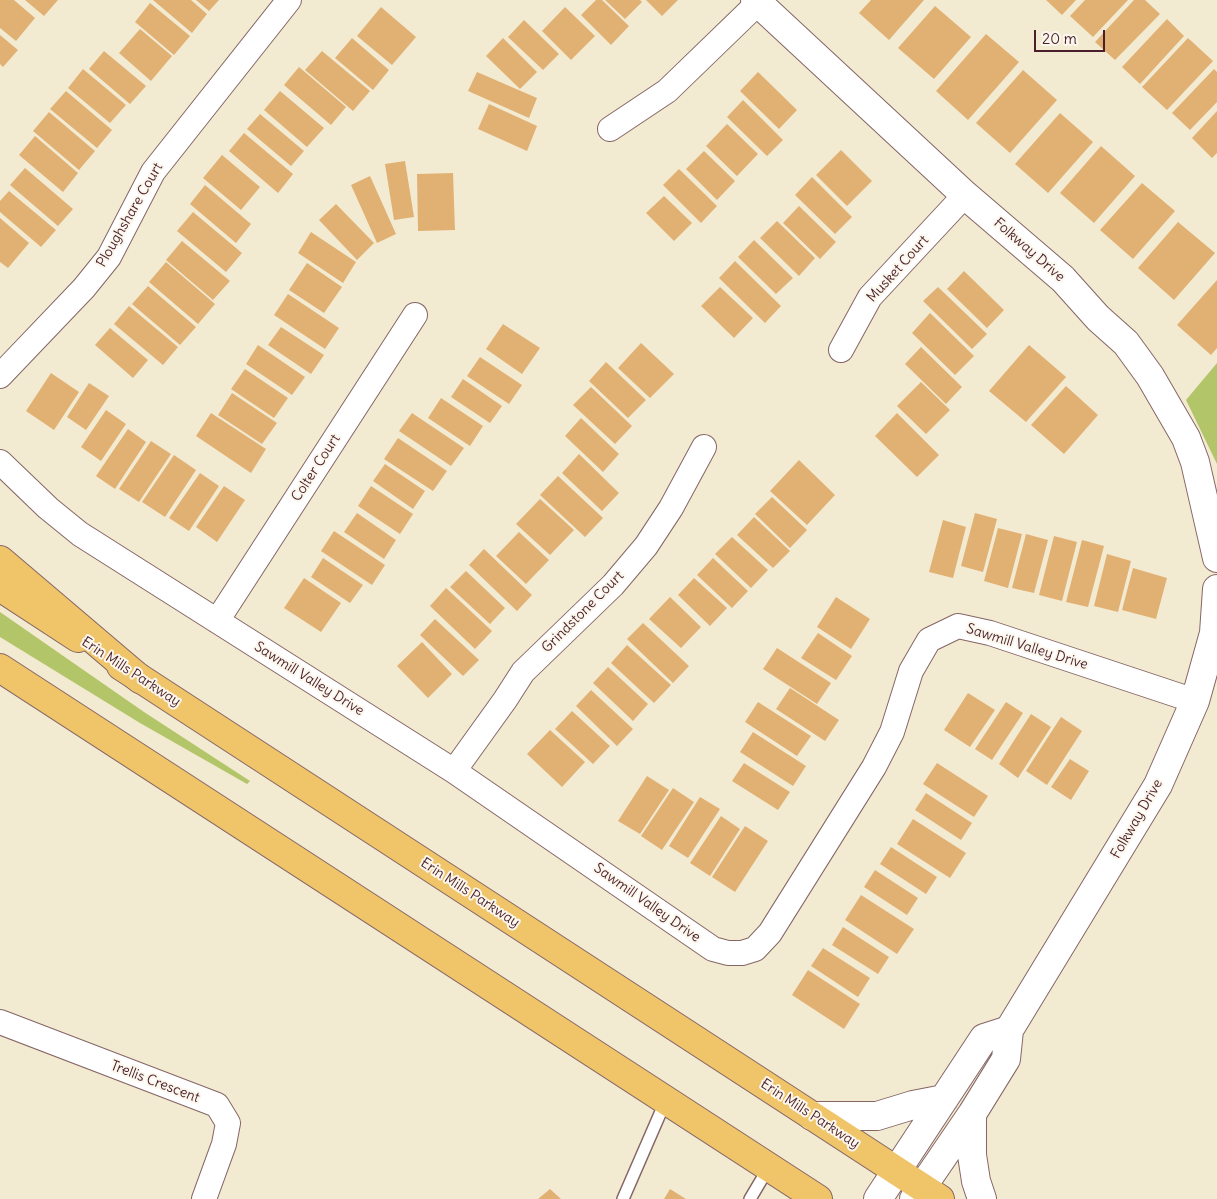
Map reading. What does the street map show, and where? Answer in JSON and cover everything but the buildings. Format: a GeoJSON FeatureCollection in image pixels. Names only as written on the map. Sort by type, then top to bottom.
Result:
{"type":"FeatureCollection","features":[{"type":"Feature","properties":{"kind":"main road"},"geometry":{"type":"LineString","coordinates":[[0,560],[140,679]]}},
{"type":"Feature","properties":{"kind":"main road","name":"Erin Mills Parkway"},"geometry":{"type":"LineString","coordinates":[[0,587],[897,1171],[925,1195]]}},
{"type":"Feature","properties":{"kind":"main road"},"geometry":{"type":"LineString","coordinates":[[0,668],[769,1167],[797,1191],[818,1199]]}},
{"type":"Feature","properties":{"kind":"street","name":"Ploughshare Court"},"geometry":{"type":"LineString","coordinates":[[0,376],[84,288],[109,256],[153,172],[289,0]]}},
{"type":"Feature","properties":{"kind":"street"},"geometry":{"type":"LineString","coordinates":[[610,129],[667,91],[756,2]]}},
{"type":"Feature","properties":{"kind":"street","name":"Folkway Drive"},"geometry":{"type":"LineString","coordinates":[[756,2],[965,195],[1063,279],[1098,318],[1126,344],[1150,376],[1186,438],[1195,462],[1217,558]]}},
{"type":"Feature","properties":{"kind":"street","name":"Musket Court"},"geometry":{"type":"LineString","coordinates":[[841,350],[870,297],[965,195]]}},
{"type":"Feature","properties":{"kind":"street","name":"Colter Court"},"geometry":{"type":"LineString","coordinates":[[218,621],[415,315]]}},
{"type":"Feature","properties":{"kind":"street","name":"Grindstone Court"},"geometry":{"type":"LineString","coordinates":[[454,771],[523,672],[613,585],[646,546],[672,508],[704,448]]}},
{"type":"Feature","properties":{"kind":"street","name":"Sawmill Valley Drive"},"geometry":{"type":"LineString","coordinates":[[0,462],[48,508],[80,534],[454,771],[713,949],[728,953],[742,953],[754,950],[770,933],[874,767],[892,732],[911,671],[929,640],[958,626],[990,633],[1206,703]]}},
{"type":"Feature","properties":{"kind":"street","name":"Folkway Drive"},"geometry":{"type":"LineString","coordinates":[[925,1195],[1006,1059],[1009,1030],[1158,786],[1206,703],[1217,589]]}},
{"type":"Feature","properties":{"kind":"street","name":"Trellis Crescent"},"geometry":{"type":"LineString","coordinates":[[0,1022],[217,1105],[228,1123],[224,1144],[204,1199]]}},
{"type":"Feature","properties":{"kind":"street"},"geometry":{"type":"LineString","coordinates":[[878,1199],[984,1038],[1009,1030]]}},
{"type":"Feature","properties":{"kind":"street"},"geometry":{"type":"LineString","coordinates":[[812,1116],[877,1116],[913,1105],[944,1099]]}},
{"type":"Feature","properties":{"kind":"street"},"geometry":{"type":"LineString","coordinates":[[972,1114],[972,1155],[976,1181],[982,1199]]}},
{"type":"Feature","properties":{"kind":"lane"},"geometry":{"type":"LineString","coordinates":[[624,1199],[666,1100]]}},
{"type":"Feature","properties":{"kind":"lane"},"geometry":{"type":"LineString","coordinates":[[750,1199],[769,1167]]}},
{"type":"Feature","properties":{"kind":"green space"},"geometry":{"type":"Polygon","coordinates":[[[1217,363],[1217,464],[1186,400],[1217,363]]]}},
{"type":"Feature","properties":{"kind":"green space"},"geometry":{"type":"Polygon","coordinates":[[[0,612],[144,712],[250,781],[247,784],[140,723],[0,637],[0,612]]]}}]}
